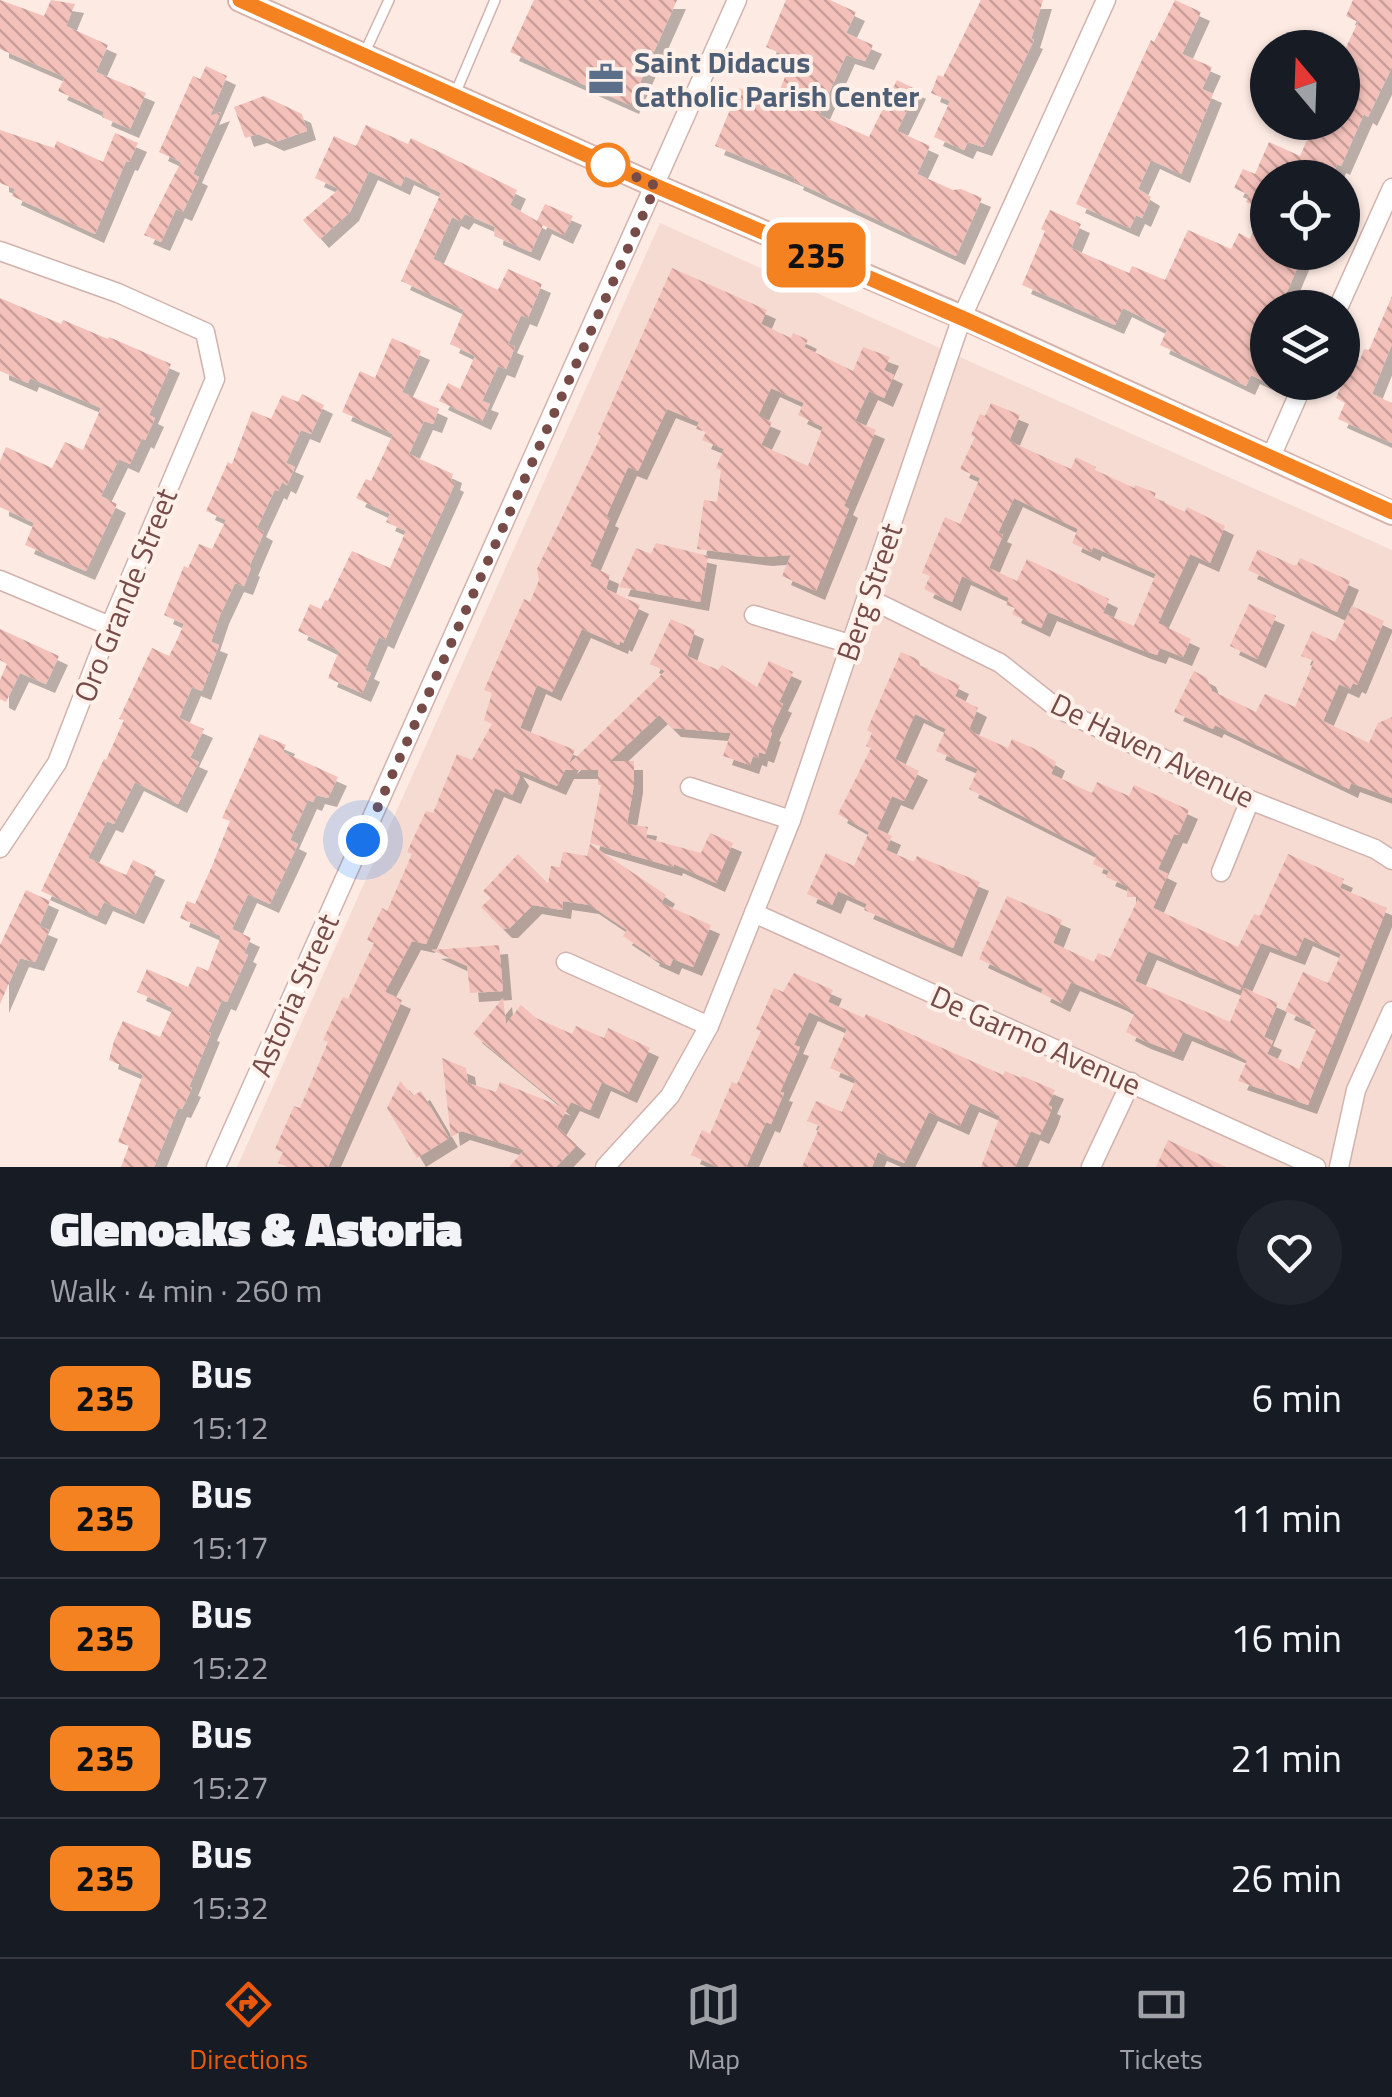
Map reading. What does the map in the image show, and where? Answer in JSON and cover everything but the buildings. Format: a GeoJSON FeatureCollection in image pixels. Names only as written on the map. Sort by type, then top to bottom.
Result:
{"type":"FeatureCollection","features":[{"type":"Feature","properties":{"kind":"main road"},"geometry":{"type":"LineString","coordinates":[[247,1],[1392,512]]}},
{"type":"Feature","properties":{"kind":"street","name":"Astoria Street"},"geometry":{"type":"LineString","coordinates":[[216,1167],[737,0]]}},
{"type":"Feature","properties":{"kind":"street","name":"Berg Street"},"geometry":{"type":"LineString","coordinates":[[604,1167],[670,1096],[709,1026],[791,820],[962,318],[1106,0]]}},
{"type":"Feature","properties":{"kind":"street"},"geometry":{"type":"LineString","coordinates":[[1346,290],[1392,188]]}},
{"type":"Feature","properties":{"kind":"street","name":"Oro Grande Street"},"geometry":{"type":"LineString","coordinates":[[0,251],[118,293],[205,332],[215,379],[110,626],[57,763],[0,848]]}},
{"type":"Feature","properties":{"kind":"street"},"geometry":{"type":"LineString","coordinates":[[1270,460],[1296,400]]}},
{"type":"Feature","properties":{"kind":"street"},"geometry":{"type":"LineString","coordinates":[[0,580],[110,626]]}},
{"type":"Feature","properties":{"kind":"street","name":"De Haven Avenue"},"geometry":{"type":"LineString","coordinates":[[868,598],[1000,663],[1057,708],[1250,800],[1392,860]]}},
{"type":"Feature","properties":{"kind":"street"},"geometry":{"type":"LineString","coordinates":[[754,615],[850,644]]}},
{"type":"Feature","properties":{"kind":"street"},"geometry":{"type":"LineString","coordinates":[[690,787],[791,820]]}},
{"type":"Feature","properties":{"kind":"street"},"geometry":{"type":"LineString","coordinates":[[1221,872],[1250,800]]}},
{"type":"Feature","properties":{"kind":"street","name":"De Garmo Avenue"},"geometry":{"type":"LineString","coordinates":[[754,914],[1316,1167]]}},
{"type":"Feature","properties":{"kind":"street"},"geometry":{"type":"LineString","coordinates":[[566,962],[709,1026]]}},
{"type":"Feature","properties":{"kind":"street"},"geometry":{"type":"LineString","coordinates":[[1339,1167],[1356,1090],[1392,1010]]}},
{"type":"Feature","properties":{"kind":"street"},"geometry":{"type":"LineString","coordinates":[[1091,1167],[1131,1082]]}},
{"type":"Feature","properties":{"kind":"lane"},"geometry":{"type":"LineString","coordinates":[[363,55],[389,0]]}},
{"type":"Feature","properties":{"kind":"lane"},"geometry":{"type":"LineString","coordinates":[[454,96],[495,0]]}},
{"type":"Feature","properties":{"kind":"shaded area"},"geometry":{"type":"Polygon","coordinates":[[[660,223],[1392,550],[1392,1167],[237,1167],[660,223]]]}},
{"type":"Feature","properties":{"kind":"bus line","name":"235"},"geometry":{"type":"LineString","coordinates":[[240,0],[1392,512]]}},
{"type":"Feature","properties":{"kind":"place","name":"Saint Didacus Catholic Parish Center"},"geometry":{"type":"Point","coordinates":[606,79]}},
{"type":"Feature","properties":{"kind":"route"},"geometry":{"type":"LineString","coordinates":[[363,840],[656,186],[598,160],[608,165]]}}]}
